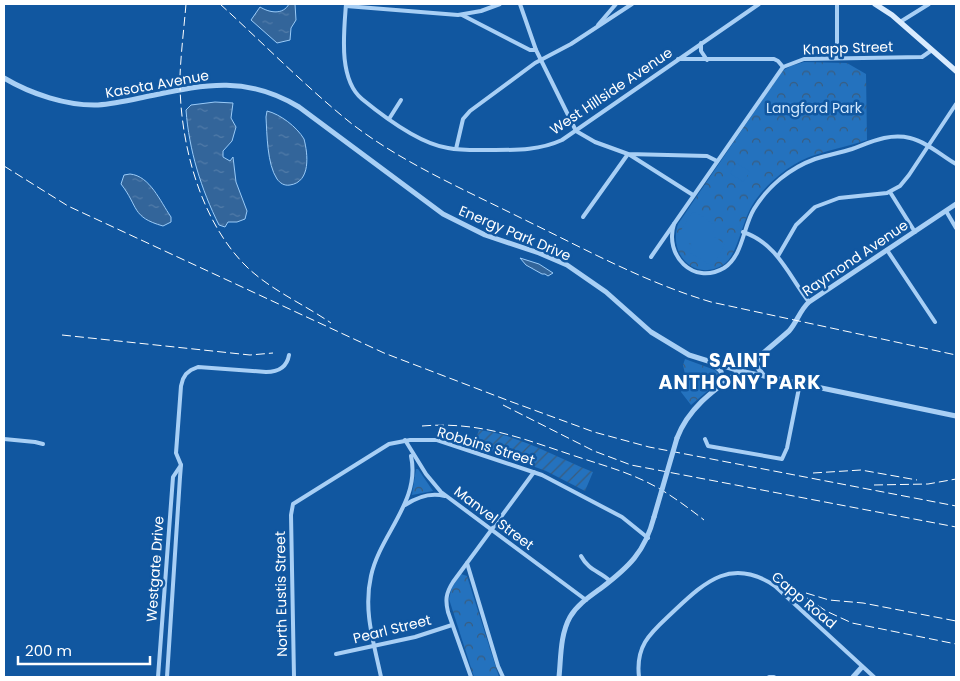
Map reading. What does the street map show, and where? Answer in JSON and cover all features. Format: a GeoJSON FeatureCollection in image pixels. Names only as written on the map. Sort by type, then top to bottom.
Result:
{"type":"FeatureCollection","features":[{"type":"Feature","properties":{"kind":"main road"},"geometry":{"type":"LineString","coordinates":[[875,4],[900,22],[956,71]]}},
{"type":"Feature","properties":{"kind":"street"},"geometry":{"type":"LineString","coordinates":[[346,5],[462,14],[481,11],[500,4]]}},
{"type":"Feature","properties":{"kind":"street"},"geometry":{"type":"LineString","coordinates":[[520,4],[540,60],[576,131],[595,142],[628,154],[694,195]]}},
{"type":"Feature","properties":{"kind":"street"},"geometry":{"type":"LineString","coordinates":[[596,26],[616,4]]}},
{"type":"Feature","properties":{"kind":"street"},"geometry":{"type":"LineString","coordinates":[[456,149],[465,115],[540,60],[570,44],[596,26],[613,18],[632,4]]}},
{"type":"Feature","properties":{"kind":"street","name":"West Hillside Avenue"},"geometry":{"type":"LineString","coordinates":[[346,5],[345,55],[348,77],[356,94],[389,119],[430,143],[456,149],[534,149],[553,144],[576,131],[759,4]]}},
{"type":"Feature","properties":{"kind":"street"},"geometry":{"type":"LineString","coordinates":[[837,4],[837,58]]}},
{"type":"Feature","properties":{"kind":"street","name":"Knapp Street"},"geometry":{"type":"LineString","coordinates":[[900,22],[929,4]]}},
{"type":"Feature","properties":{"kind":"street"},"geometry":{"type":"LineString","coordinates":[[462,14],[530,50],[536,50]]}},
{"type":"Feature","properties":{"kind":"street"},"geometry":{"type":"LineString","coordinates":[[701,43],[701,51],[707,60]]}},
{"type":"Feature","properties":{"kind":"street","name":"Knapp Street"},"geometry":{"type":"LineString","coordinates":[[783,67],[804,59],[922,57],[932,50]]}},
{"type":"Feature","properties":{"kind":"street"},"geometry":{"type":"LineString","coordinates":[[652,257],[783,67],[778,61],[774,60],[678,59]]}},
{"type":"Feature","properties":{"kind":"street","name":"Kasota Avenue"},"geometry":{"type":"LineString","coordinates":[[4,78],[31,91],[68,102],[83,104],[108,104],[200,86],[231,85],[264,91],[287,99],[329,128]]}},
{"type":"Feature","properties":{"kind":"street"},"geometry":{"type":"LineString","coordinates":[[389,119],[402,100]]}},
{"type":"Feature","properties":{"kind":"street"},"geometry":{"type":"LineString","coordinates":[[778,256],[796,225],[815,207],[839,198],[890,192],[904,182],[956,104]]}},
{"type":"Feature","properties":{"kind":"street","name":"Energy Park Drive"},"geometry":{"type":"LineString","coordinates":[[329,128],[444,214],[485,235],[539,253],[567,265],[606,292],[660,338],[689,355],[740,371],[956,416]]}},
{"type":"Feature","properties":{"kind":"street"},"geometry":{"type":"LineString","coordinates":[[674,224],[672,237],[676,254],[687,267],[703,273],[718,271],[732,261],[738,251],[749,218],[761,199],[785,175],[814,160],[886,137],[896,136],[911,138],[928,146],[956,164]]}},
{"type":"Feature","properties":{"kind":"street"},"geometry":{"type":"LineString","coordinates":[[628,154],[708,156],[717,161]]}},
{"type":"Feature","properties":{"kind":"street"},"geometry":{"type":"LineString","coordinates":[[584,217],[628,154]]}},
{"type":"Feature","properties":{"kind":"street"},"geometry":{"type":"LineString","coordinates":[[890,192],[915,232]]}},
{"type":"Feature","properties":{"kind":"street","name":"Raymond Avenue"},"geometry":{"type":"LineString","coordinates":[[559,677],[564,633],[577,608],[624,570],[638,554],[648,538],[677,438],[683,423],[694,408],[720,384],[740,371],[789,332],[802,309],[809,302],[956,204]]}},
{"type":"Feature","properties":{"kind":"street"},"geometry":{"type":"LineString","coordinates":[[946,211],[956,228]]}},
{"type":"Feature","properties":{"kind":"street"},"geometry":{"type":"LineString","coordinates":[[744,232],[760,241],[778,256],[809,302]]}},
{"type":"Feature","properties":{"kind":"street"},"geometry":{"type":"LineString","coordinates":[[887,250],[935,322]]}},
{"type":"Feature","properties":{"kind":"street","name":"Westgate Drive"},"geometry":{"type":"LineString","coordinates":[[166,677],[181,465],[176,453],[181,386],[186,374],[191,370],[205,367],[271,372],[284,366],[290,355]]}},
{"type":"Feature","properties":{"kind":"street"},"geometry":{"type":"LineString","coordinates":[[758,356],[756,367],[764,376]]}},
{"type":"Feature","properties":{"kind":"street"},"geometry":{"type":"LineString","coordinates":[[712,363],[723,373],[720,384]]}},
{"type":"Feature","properties":{"kind":"street"},"geometry":{"type":"LineString","coordinates":[[704,439],[708,446],[782,459],[787,448],[800,383]]}},
{"type":"Feature","properties":{"kind":"street"},"geometry":{"type":"LineString","coordinates":[[4,439],[43,444]]}},
{"type":"Feature","properties":{"kind":"street","name":"Robbins Street"},"geometry":{"type":"LineString","coordinates":[[292,510],[294,504],[298,501],[389,444],[404,440],[428,439],[446,442],[542,475],[622,517],[648,538]]}},
{"type":"Feature","properties":{"kind":"street","name":"Manvel Street"},"geometry":{"type":"LineString","coordinates":[[404,440],[430,481],[448,497],[586,600]]}},
{"type":"Feature","properties":{"kind":"street"},"geometry":{"type":"LineString","coordinates":[[382,677],[368,622],[367,604],[371,575],[378,554],[410,491],[413,464],[410,451]]}},
{"type":"Feature","properties":{"kind":"street","name":"Westgate Drive"},"geometry":{"type":"LineString","coordinates":[[158,677],[173,477],[181,465]]}},
{"type":"Feature","properties":{"kind":"street"},"geometry":{"type":"LineString","coordinates":[[470,677],[452,625],[446,603],[446,593],[452,582],[534,472]]}},
{"type":"Feature","properties":{"kind":"street"},"geometry":{"type":"LineString","coordinates":[[403,507],[423,496],[435,494],[448,497]]}},
{"type":"Feature","properties":{"kind":"street","name":"North Eustis Street"},"geometry":{"type":"LineString","coordinates":[[292,510],[294,677]]}},
{"type":"Feature","properties":{"kind":"street"},"geometry":{"type":"LineString","coordinates":[[581,556],[592,570],[605,576],[610,581]]}},
{"type":"Feature","properties":{"kind":"street"},"geometry":{"type":"LineString","coordinates":[[467,563],[503,677]]}},
{"type":"Feature","properties":{"kind":"street","name":"Capp Road"},"geometry":{"type":"LineString","coordinates":[[638,676],[640,650],[652,631],[703,585],[717,577],[739,573],[761,578],[775,586],[874,677]]}},
{"type":"Feature","properties":{"kind":"street","name":"Pearl Street"},"geometry":{"type":"LineString","coordinates":[[336,654],[415,637],[452,625]]}},
{"type":"Feature","properties":{"kind":"street"},"geometry":{"type":"LineString","coordinates":[[853,677],[862,667]]}},
{"type":"Feature","properties":{"kind":"green space","name":"Langford Park"},"geometry":{"type":"Polygon","coordinates":[[[804,62],[847,63],[866,74],[867,140],[806,158],[780,174],[765,188],[753,204],[736,246],[728,260],[723,265],[712,269],[702,270],[693,267],[680,255],[676,235],[678,224],[782,71],[804,62]]]}},
{"type":"Feature","properties":{"kind":"green space"},"geometry":{"type":"Polygon","coordinates":[[[737,163],[750,172],[743,182],[730,173],[737,163]]]}},
{"type":"Feature","properties":{"kind":"green space"},"geometry":{"type":"Polygon","coordinates":[[[696,212],[716,226],[712,235],[725,244],[714,264],[710,265],[689,252],[692,244],[678,235],[692,213],[696,212]]]}},
{"type":"Feature","properties":{"kind":"green space"},"geometry":{"type":"Polygon","coordinates":[[[685,359],[715,370],[719,374],[717,383],[691,405],[681,392],[687,383],[683,365],[685,359]]]}},
{"type":"Feature","properties":{"kind":"green space"},"geometry":{"type":"Polygon","coordinates":[[[479,430],[537,447],[593,472],[585,491],[546,471],[489,450],[491,444],[476,438],[479,430]]]}},
{"type":"Feature","properties":{"kind":"green space"},"geometry":{"type":"Polygon","coordinates":[[[416,469],[418,469],[433,491],[412,495],[416,469]]]}},
{"type":"Feature","properties":{"kind":"green space"},"geometry":{"type":"Polygon","coordinates":[[[461,574],[467,576],[499,677],[474,677],[449,599],[452,587],[461,574]]]}},
{"type":"Feature","properties":{"kind":"water"},"geometry":{"type":"Polygon","coordinates":[[[289,4],[295,4],[296,20],[291,28],[290,40],[277,43],[251,20],[260,7],[276,12],[283,10],[289,4]]]}},
{"type":"Feature","properties":{"kind":"water"},"geometry":{"type":"Polygon","coordinates":[[[215,102],[233,103],[231,118],[236,127],[232,141],[223,151],[223,157],[230,161],[233,157],[236,182],[247,211],[245,219],[237,222],[228,222],[225,227],[219,225],[201,183],[190,140],[186,110],[191,105],[215,102]]]}},
{"type":"Feature","properties":{"kind":"water"},"geometry":{"type":"Polygon","coordinates":[[[267,111],[288,122],[304,139],[307,159],[305,173],[297,183],[290,185],[282,184],[274,173],[268,149],[267,111]]]}},
{"type":"Feature","properties":{"kind":"water"},"geometry":{"type":"Polygon","coordinates":[[[130,174],[143,179],[149,184],[171,217],[171,222],[163,226],[153,223],[140,215],[121,184],[124,175],[130,174]]]}},
{"type":"Feature","properties":{"kind":"water"},"geometry":{"type":"Polygon","coordinates":[[[520,258],[539,264],[553,273],[548,276],[542,274],[526,265],[520,258]]]}},
{"type":"Feature","properties":{"kind":"railway"},"geometry":{"type":"LineString","coordinates":[[186,4],[180,67],[183,127],[188,154],[205,205],[217,229],[249,269],[279,291],[331,323]]}},
{"type":"Feature","properties":{"kind":"railway"},"geometry":{"type":"LineString","coordinates":[[220,4],[318,95],[352,124],[372,138],[434,175],[614,264],[662,285],[711,302],[956,355]]}},
{"type":"Feature","properties":{"kind":"railway"},"geometry":{"type":"LineString","coordinates":[[4,166],[68,206],[384,353],[594,432],[649,447],[956,506]]}},
{"type":"Feature","properties":{"kind":"railway"},"geometry":{"type":"LineString","coordinates":[[62,335],[250,355],[273,353]]}},
{"type":"Feature","properties":{"kind":"railway"},"geometry":{"type":"LineString","coordinates":[[503,405],[594,451],[631,465],[956,527]]}},
{"type":"Feature","properties":{"kind":"railway"},"geometry":{"type":"LineString","coordinates":[[422,426],[464,426],[502,433],[610,467],[660,489],[704,520]]}},
{"type":"Feature","properties":{"kind":"railway"},"geometry":{"type":"LineString","coordinates":[[813,473],[861,470],[917,480]]}},
{"type":"Feature","properties":{"kind":"railway"},"geometry":{"type":"LineString","coordinates":[[874,485],[928,484],[956,479]]}},
{"type":"Feature","properties":{"kind":"railway"},"geometry":{"type":"LineString","coordinates":[[775,576],[826,611],[852,623],[956,644]]}},
{"type":"Feature","properties":{"kind":"railway"},"geometry":{"type":"LineString","coordinates":[[806,593],[829,600],[863,603],[956,621]]}},
{"type":"Feature","properties":{"kind":"district","name":"SAINT ANTHONY PARK"},"geometry":{"type":"Point","coordinates":[740,371]}}]}
